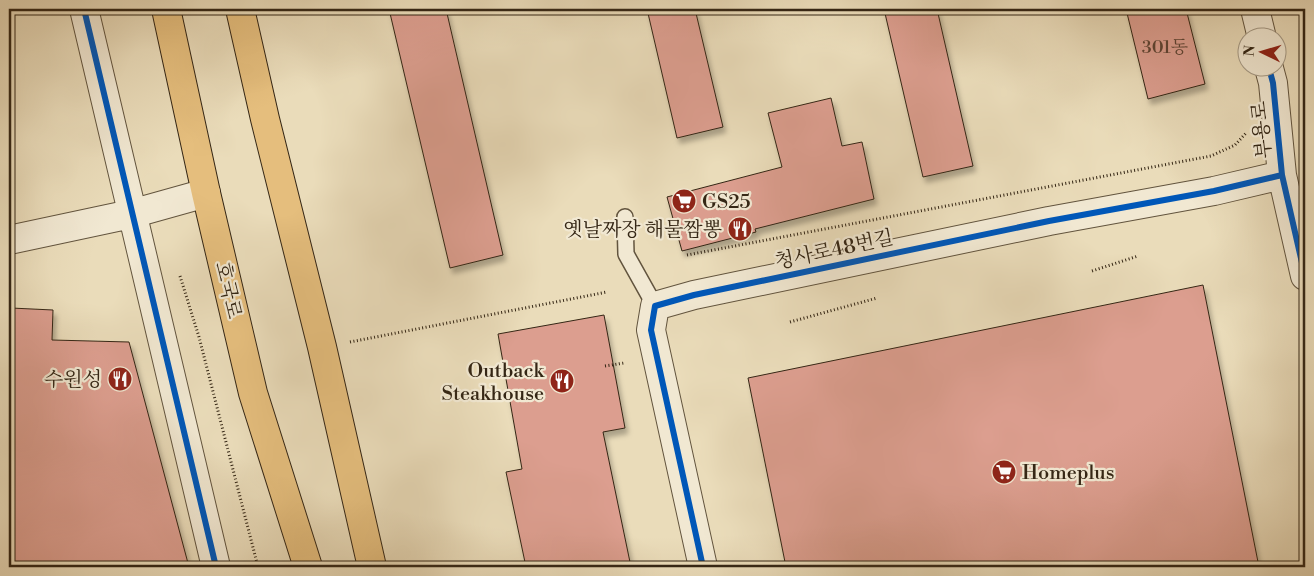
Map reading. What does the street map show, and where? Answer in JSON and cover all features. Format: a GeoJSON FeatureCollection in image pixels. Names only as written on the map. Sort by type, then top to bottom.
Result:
{"type":"FeatureCollection","features":[{"type":"Feature","properties":{"kind":"main road","name":"호국로"},"geometry":{"type":"LineString","coordinates":[[166,9],[206,193],[253,393],[308,567]]}},
{"type":"Feature","properties":{"kind":"main road"},"geometry":{"type":"LineString","coordinates":[[240,9],[265,119],[322,346],[372,567]]}},
{"type":"Feature","properties":{"kind":"street"},"geometry":{"type":"LineString","coordinates":[[84,9],[216,567]]}},
{"type":"Feature","properties":{"kind":"street"},"geometry":{"type":"LineString","coordinates":[[1255,9],[1260,28]]}},
{"type":"Feature","properties":{"kind":"street","name":"부용로"},"geometry":{"type":"LineString","coordinates":[[1272,78],[1282,175],[1305,276]]}},
{"type":"Feature","properties":{"kind":"street","name":"청사로48번길"},"geometry":{"type":"LineString","coordinates":[[655,306],[694,295],[818,269],[1049,221],[1214,191],[1282,175]]}},
{"type":"Feature","properties":{"kind":"street"},"geometry":{"type":"LineString","coordinates":[[9,240],[131,214],[206,193]]}},
{"type":"Feature","properties":{"kind":"street"},"geometry":{"type":"LineString","coordinates":[[655,306],[651,330],[703,567]]}},
{"type":"Feature","properties":{"kind":"lane"},"geometry":{"type":"LineString","coordinates":[[625,217],[626,254],[655,306]]}},
{"type":"Feature","properties":{"kind":"path"},"geometry":{"type":"LineString","coordinates":[[687,255],[1211,156],[1235,145],[1245,137],[1249,129]]}},
{"type":"Feature","properties":{"kind":"path"},"geometry":{"type":"LineString","coordinates":[[1092,271],[1138,256]]}},
{"type":"Feature","properties":{"kind":"path"},"geometry":{"type":"LineString","coordinates":[[179,272],[199,337],[258,567]]}},
{"type":"Feature","properties":{"kind":"path"},"geometry":{"type":"LineString","coordinates":[[350,342],[607,292]]}},
{"type":"Feature","properties":{"kind":"path"},"geometry":{"type":"LineString","coordinates":[[790,322],[877,298]]}},
{"type":"Feature","properties":{"kind":"path"},"geometry":{"type":"LineString","coordinates":[[605,366],[624,363]]}},
{"type":"Feature","properties":{"kind":"building"},"geometry":{"type":"Polygon","coordinates":[[[389,9],[446,9],[503,255],[450,268],[389,9]]]}},
{"type":"Feature","properties":{"kind":"building"},"geometry":{"type":"Polygon","coordinates":[[[647,9],[695,9],[723,127],[677,138],[647,9]]]}},
{"type":"Feature","properties":{"kind":"building"},"geometry":{"type":"Polygon","coordinates":[[[884,9],[937,9],[973,166],[923,177],[884,9]]]}},
{"type":"Feature","properties":{"kind":"building"},"geometry":{"type":"Polygon","coordinates":[[[1126,9],[1186,9],[1205,84],[1148,99],[1126,9]]]}},
{"type":"Feature","properties":{"kind":"building"},"geometry":{"type":"Polygon","coordinates":[[[831,98],[842,146],[862,142],[874,199],[755,229],[756,232],[682,251],[667,197],[782,167],[768,113],[831,98]]]}},
{"type":"Feature","properties":{"kind":"building","name":"Homeplus"},"geometry":{"type":"Polygon","coordinates":[[[1203,285],[1259,567],[786,567],[748,378],[1203,285]]]}},
{"type":"Feature","properties":{"kind":"building"},"geometry":{"type":"Polygon","coordinates":[[[11,308],[53,310],[52,340],[129,342],[189,567],[9,567],[9,468],[13,395],[9,395],[11,308]]]}},
{"type":"Feature","properties":{"kind":"building"},"geometry":{"type":"Polygon","coordinates":[[[604,315],[625,428],[603,432],[631,567],[526,567],[506,472],[522,469],[498,334],[604,315]]]}},
{"type":"Feature","properties":{"kind":"cycle path"},"geometry":{"type":"LineString","coordinates":[[84,9],[216,567]]}},
{"type":"Feature","properties":{"kind":"cycle path"},"geometry":{"type":"LineString","coordinates":[[1272,78],[1282,175],[1305,276]]}},
{"type":"Feature","properties":{"kind":"cycle path"},"geometry":{"type":"LineString","coordinates":[[703,567],[651,330],[655,306],[694,295],[1049,221],[1214,191],[1282,175]]}},
{"type":"Feature","properties":{"kind":"place","name":"GS25"},"geometry":{"type":"Point","coordinates":[684,201]}},
{"type":"Feature","properties":{"kind":"place","name":"옛날짜장 해물짬뽕"},"geometry":{"type":"Point","coordinates":[740,229]}},
{"type":"Feature","properties":{"kind":"place","name":"수원성"},"geometry":{"type":"Point","coordinates":[120,379]}},
{"type":"Feature","properties":{"kind":"place","name":"Outback Steakhouse"},"geometry":{"type":"Point","coordinates":[562,381]}},
{"type":"Feature","properties":{"kind":"place","name":"Homeplus"},"geometry":{"type":"Point","coordinates":[1004,472]}}]}
